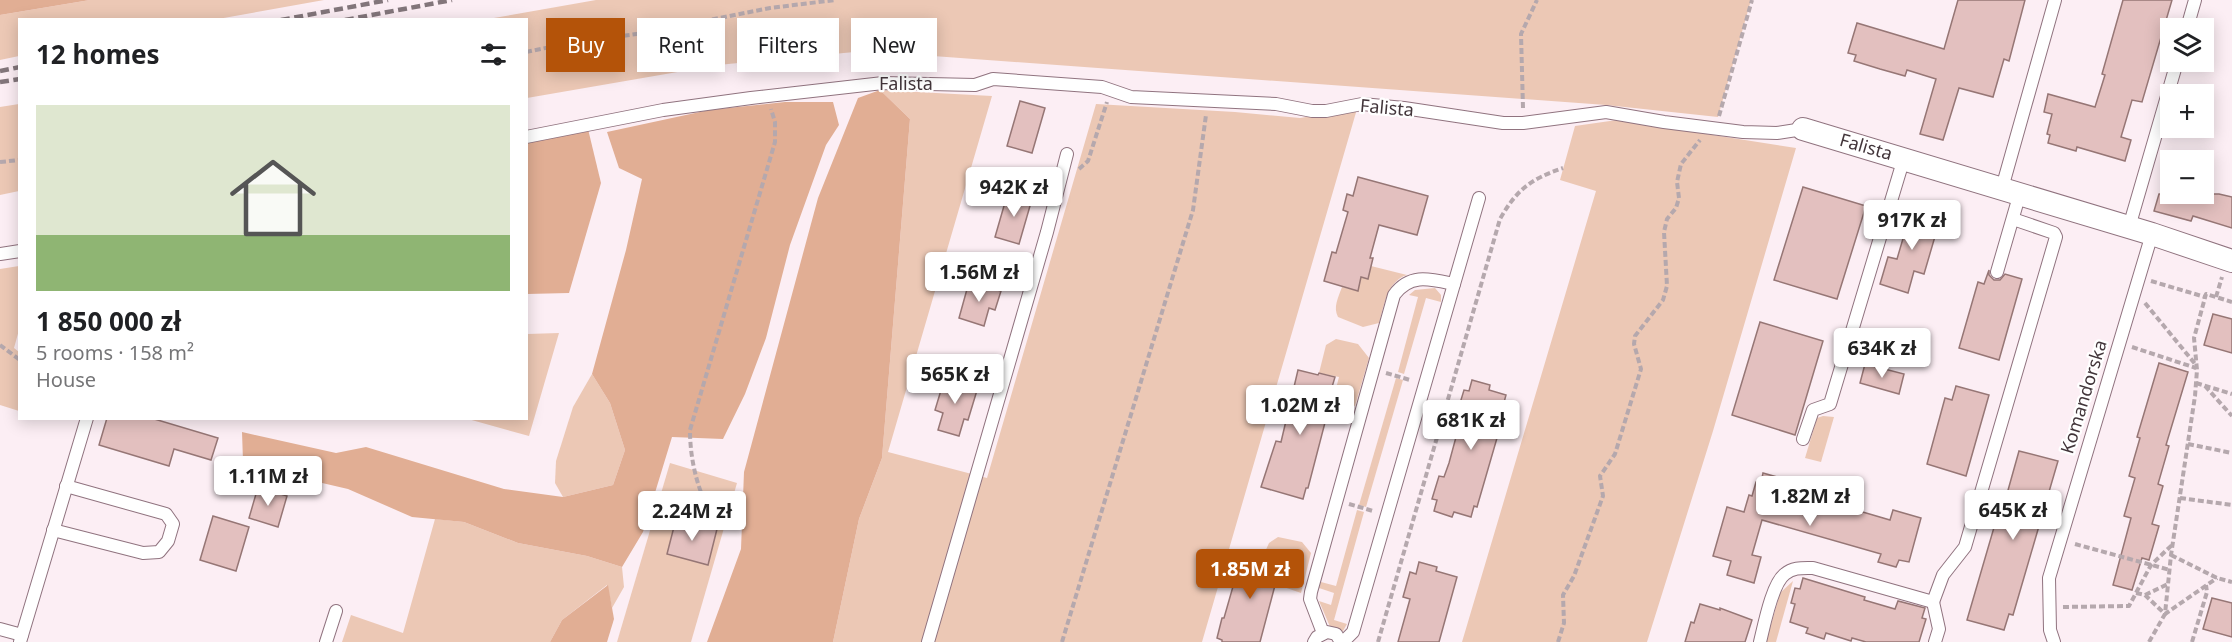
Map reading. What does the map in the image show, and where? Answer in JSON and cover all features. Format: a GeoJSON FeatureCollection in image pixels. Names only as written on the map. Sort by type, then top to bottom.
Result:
{"type":"FeatureCollection","features":[{"type":"Feature","properties":{"kind":"street","name":"Falista"},"geometry":{"type":"LineString","coordinates":[[1803,129],[2152,234],[2232,261]]}},
{"type":"Feature","properties":{"kind":"lane"},"geometry":{"type":"LineString","coordinates":[[1997,272],[2013,219],[2011,191],[2055,0]]}},
{"type":"Feature","properties":{"kind":"lane"},"geometry":{"type":"LineString","coordinates":[[2190,18],[2195,0]]}},
{"type":"Feature","properties":{"kind":"lane"},"geometry":{"type":"LineString","coordinates":[[2129,227],[2174,72]]}},
{"type":"Feature","properties":{"kind":"lane","name":"Falista"},"geometry":{"type":"LineString","coordinates":[[528,137],[663,110],[758,97],[883,82],[975,85],[993,79],[1102,87],[1131,97],[1276,104],[1312,111],[1326,111],[1362,104],[1503,123],[1523,123],[1606,112],[1713,130],[1777,133],[1803,129]]}},
{"type":"Feature","properties":{"kind":"lane"},"geometry":{"type":"LineString","coordinates":[[928,642],[1047,232],[1066,154]]}},
{"type":"Feature","properties":{"kind":"lane"},"geometry":{"type":"LineString","coordinates":[[1803,439],[1813,410],[1830,404],[1904,158]]}},
{"type":"Feature","properties":{"kind":"lane"},"geometry":{"type":"LineString","coordinates":[[1454,284],[1428,278],[1415,279],[1400,288],[1394,295],[1311,592],[1310,599],[1319,637],[1330,632],[1336,634],[1342,642],[1353,632],[1479,198]]}},
{"type":"Feature","properties":{"kind":"lane"},"geometry":{"type":"LineString","coordinates":[[1935,642],[1939,629],[1933,602],[1943,575],[1965,547],[2055,244],[2054,233],[2013,219]]}},
{"type":"Feature","properties":{"kind":"lane","name":"Komandorska"},"geometry":{"type":"LineString","coordinates":[[2054,642],[2050,630],[2049,578],[2152,234]]}},
{"type":"Feature","properties":{"kind":"lane"},"geometry":{"type":"LineString","coordinates":[[0,254],[18,251]]}},
{"type":"Feature","properties":{"kind":"lane"},"geometry":{"type":"LineString","coordinates":[[0,629],[21,638],[86,420]]}},
{"type":"Feature","properties":{"kind":"lane"},"geometry":{"type":"LineString","coordinates":[[53,530],[143,553],[159,552],[168,541],[173,524],[166,514],[66,486]]}},
{"type":"Feature","properties":{"kind":"lane"},"geometry":{"type":"LineString","coordinates":[[1760,642],[1776,586],[1783,574],[1795,568],[1813,568],[1933,602]]}},
{"type":"Feature","properties":{"kind":"lane"},"geometry":{"type":"LineString","coordinates":[[326,642],[336,611]]}},
{"type":"Feature","properties":{"kind":"path"},"geometry":{"type":"LineString","coordinates":[[528,52],[570,43],[644,33],[770,8],[835,0]]}},
{"type":"Feature","properties":{"kind":"path"},"geometry":{"type":"LineString","coordinates":[[1523,123],[1521,34],[1537,0]]}},
{"type":"Feature","properties":{"kind":"path"},"geometry":{"type":"LineString","coordinates":[[1558,642],[1564,623],[1563,595],[1574,576],[1603,496],[1600,476],[1615,454],[1641,369],[1634,344],[1635,336],[1663,300],[1667,286],[1664,232],[1667,219],[1676,208],[1679,198],[1677,182],[1681,164],[1702,138],[1713,130],[1719,119],[1752,0]]}},
{"type":"Feature","properties":{"kind":"path"},"geometry":{"type":"LineString","coordinates":[[1061,174],[1072,175],[1088,161],[1111,90]]}},
{"type":"Feature","properties":{"kind":"path"},"geometry":{"type":"LineString","coordinates":[[706,517],[708,509],[699,490],[690,447],[690,430],[775,142],[775,122],[770,106],[758,97]]}},
{"type":"Feature","properties":{"kind":"path"},"geometry":{"type":"LineString","coordinates":[[1062,642],[1193,210],[1208,102]]}},
{"type":"Feature","properties":{"kind":"path"},"geometry":{"type":"LineString","coordinates":[[0,162],[18,160]]}},
{"type":"Feature","properties":{"kind":"path"},"geometry":{"type":"LineString","coordinates":[[1378,642],[1500,219],[1525,185],[1545,174],[1563,168]]}},
{"type":"Feature","properties":{"kind":"path"},"geometry":{"type":"LineString","coordinates":[[2140,278],[2205,297]]}},
{"type":"Feature","properties":{"kind":"path"},"geometry":{"type":"LineString","coordinates":[[2135,291],[2196,366]]}},
{"type":"Feature","properties":{"kind":"path"},"geometry":{"type":"LineString","coordinates":[[2149,642],[2165,614],[2171,555],[2196,383],[2194,338],[2206,294],[2232,302]]}},
{"type":"Feature","properties":{"kind":"path"},"geometry":{"type":"LineString","coordinates":[[2120,343],[2196,366]]}},
{"type":"Feature","properties":{"kind":"path"},"geometry":{"type":"LineString","coordinates":[[0,345],[18,358]]}},
{"type":"Feature","properties":{"kind":"path"},"geometry":{"type":"LineString","coordinates":[[2196,383],[2232,394]]}},
{"type":"Feature","properties":{"kind":"path"},"geometry":{"type":"LineString","coordinates":[[2205,386],[2232,416]]}},
{"type":"Feature","properties":{"kind":"path"},"geometry":{"type":"LineString","coordinates":[[2188,444],[2232,453]]}},
{"type":"Feature","properties":{"kind":"path"},"geometry":{"type":"LineString","coordinates":[[2180,498],[2232,505]]}},
{"type":"Feature","properties":{"kind":"path"},"geometry":{"type":"LineString","coordinates":[[2060,540],[2170,570]]}},
{"type":"Feature","properties":{"kind":"path"},"geometry":{"type":"LineString","coordinates":[[2049,605],[2129,606],[2151,565],[2173,543]]}},
{"type":"Feature","properties":{"kind":"path"},"geometry":{"type":"LineString","coordinates":[[2171,555],[2217,578],[2232,582]]}},
{"type":"Feature","properties":{"kind":"path"},"geometry":{"type":"LineString","coordinates":[[2165,614],[2217,578]]}},
{"type":"Feature","properties":{"kind":"path"},"geometry":{"type":"LineString","coordinates":[[2145,595],[2168,584]]}},
{"type":"Feature","properties":{"kind":"path"},"geometry":{"type":"LineString","coordinates":[[2192,642],[2207,592],[2206,585]]}},
{"type":"Feature","properties":{"kind":"path"},"geometry":{"type":"LineString","coordinates":[[2136,593],[2145,595],[2165,614]]}},
{"type":"Feature","properties":{"kind":"shaded area"},"geometry":{"type":"Polygon","coordinates":[[[0,0],[90,0],[0,15],[0,0]]]}},
{"type":"Feature","properties":{"kind":"shaded area"},"geometry":{"type":"Polygon","coordinates":[[[90,0],[324,0],[224,18],[18,18],[18,56],[0,60],[0,15],[90,0]]]}},
{"type":"Feature","properties":{"kind":"shaded area"},"geometry":{"type":"Polygon","coordinates":[[[596,0],[1751,0],[1718,117],[1606,105],[937,56],[937,18],[851,18],[851,52],[839,53],[839,18],[737,18],[737,63],[725,64],[725,18],[637,18],[637,72],[677,72],[528,98],[528,18],[494,18],[596,0]]]}},
{"type":"Feature","properties":{"kind":"shaded area"},"geometry":{"type":"Polygon","coordinates":[[[880,90],[992,96],[888,452],[987,478],[1096,104],[1300,118],[1357,109],[1202,642],[833,642],[859,519],[882,458],[910,119],[880,90]]]}},
{"type":"Feature","properties":{"kind":"shaded area"},"geometry":{"type":"Polygon","coordinates":[[[880,90],[910,119],[882,458],[859,519],[833,642],[707,642],[741,549],[744,472],[818,198],[858,98],[880,90]]]}},
{"type":"Feature","properties":{"kind":"shaded area"},"geometry":{"type":"Polygon","coordinates":[[[785,102],[833,102],[839,125],[826,145],[790,245],[766,338],[745,394],[723,439],[672,437],[643,532],[622,567],[587,556],[518,543],[464,522],[412,517],[348,489],[292,476],[243,461],[242,432],[336,453],[366,447],[504,489],[563,497],[613,485],[625,450],[610,403],[592,374],[626,250],[642,179],[619,168],[607,132],[709,110],[785,102]]]}},
{"type":"Feature","properties":{"kind":"shaded area"},"geometry":{"type":"Polygon","coordinates":[[[18,104],[18,191],[0,195],[0,107],[18,104]]]}},
{"type":"Feature","properties":{"kind":"shaded area"},"geometry":{"type":"Polygon","coordinates":[[[1617,120],[1796,148],[1713,431],[1647,642],[1462,642],[1596,191],[1560,180],[1575,126],[1617,120]]]}},
{"type":"Feature","properties":{"kind":"shaded area"},"geometry":{"type":"Polygon","coordinates":[[[588,129],[601,183],[569,293],[528,294],[528,143],[588,129]]]}},
{"type":"Feature","properties":{"kind":"shaded area"},"geometry":{"type":"Polygon","coordinates":[[[18,266],[18,334],[14,348],[18,351],[18,411],[0,405],[0,269],[18,266]]]}},
{"type":"Feature","properties":{"kind":"shaded area"},"geometry":{"type":"Polygon","coordinates":[[[1371,266],[1407,275],[1400,278],[1391,288],[1379,323],[1363,327],[1338,317],[1336,306],[1342,287],[1358,291],[1361,277],[1368,279],[1371,266]]]}},
{"type":"Feature","properties":{"kind":"shaded area"},"geometry":{"type":"Polygon","coordinates":[[[1435,288],[1441,295],[1441,302],[1426,298],[1404,374],[1398,372],[1418,297],[1409,295],[1415,290],[1435,288]]]}},
{"type":"Feature","properties":{"kind":"shaded area"},"geometry":{"type":"Polygon","coordinates":[[[559,333],[529,436],[472,420],[528,420],[528,334],[559,333]]]}},
{"type":"Feature","properties":{"kind":"shaded area"},"geometry":{"type":"Polygon","coordinates":[[[1336,339],[1358,344],[1369,358],[1355,406],[1333,400],[1339,377],[1319,373],[1326,345],[1336,339]]]}},
{"type":"Feature","properties":{"kind":"shaded area"},"geometry":{"type":"Polygon","coordinates":[[[592,374],[610,403],[625,450],[613,485],[563,497],[555,483],[556,461],[573,407],[592,374]]]}},
{"type":"Feature","properties":{"kind":"shaded area"},"geometry":{"type":"Polygon","coordinates":[[[1396,378],[1403,380],[1366,507],[1359,505],[1396,378]]]}},
{"type":"Feature","properties":{"kind":"shaded area"},"geometry":{"type":"Polygon","coordinates":[[[1834,417],[1821,462],[1805,458],[1817,418],[1834,417]]]}},
{"type":"Feature","properties":{"kind":"shaded area"},"geometry":{"type":"Polygon","coordinates":[[[670,463],[737,483],[691,642],[617,642],[670,463]]]}},
{"type":"Feature","properties":{"kind":"shaded area"},"geometry":{"type":"Polygon","coordinates":[[[1357,510],[1364,512],[1334,620],[1347,624],[1343,631],[1339,632],[1331,629],[1319,601],[1331,605],[1334,593],[1319,588],[1321,582],[1336,586],[1357,510]]]}},
{"type":"Feature","properties":{"kind":"shaded area"},"geometry":{"type":"Polygon","coordinates":[[[435,519],[464,522],[518,543],[587,556],[622,567],[624,587],[612,608],[607,585],[562,620],[550,642],[342,642],[351,615],[403,633],[435,519]]]}},
{"type":"Feature","properties":{"kind":"shaded area"},"geometry":{"type":"Polygon","coordinates":[[[1278,537],[1302,542],[1311,553],[1301,593],[1275,584],[1273,572],[1277,558],[1264,554],[1269,543],[1278,537]]]}},
{"type":"Feature","properties":{"kind":"shaded area"},"geometry":{"type":"Polygon","coordinates":[[[1793,581],[1776,642],[1766,642],[1780,593],[1793,581]]]}},
{"type":"Feature","properties":{"kind":"shaded area"},"geometry":{"type":"Polygon","coordinates":[[[608,585],[614,619],[607,642],[550,642],[562,620],[608,585]]]}},
{"type":"Feature","properties":{"kind":"building"},"geometry":{"type":"Polygon","coordinates":[[[1958,0],[2025,0],[2009,61],[2004,59],[1993,97],[1959,88],[1943,140],[1920,134],[1936,79],[1907,70],[1905,76],[1880,69],[1854,61],[1856,55],[1848,53],[1857,23],[1944,49],[1958,0]]]}},
{"type":"Feature","properties":{"kind":"building"},"geometry":{"type":"Polygon","coordinates":[[[2123,0],[2172,0],[2167,18],[2160,18],[2160,41],[2142,102],[2132,100],[2121,137],[2131,140],[2125,161],[2077,147],[2076,151],[2048,143],[2050,135],[2047,134],[2052,114],[2044,112],[2048,94],[2095,107],[2105,75],[2102,74],[2123,0]]]}},
{"type":"Feature","properties":{"kind":"building"},"geometry":{"type":"Polygon","coordinates":[[[1020,101],[1045,108],[1032,153],[1007,146],[1020,101]]]}},
{"type":"Feature","properties":{"kind":"building"},"geometry":{"type":"Polygon","coordinates":[[[1358,177],[1428,196],[1417,235],[1379,225],[1370,258],[1373,258],[1368,279],[1361,277],[1358,291],[1324,281],[1332,252],[1336,253],[1348,212],[1343,210],[1347,194],[1353,196],[1358,177]]]}},
{"type":"Feature","properties":{"kind":"building"},"geometry":{"type":"Polygon","coordinates":[[[1803,187],[1866,206],[1837,299],[1774,280],[1803,187]]]}},
{"type":"Feature","properties":{"kind":"building"},"geometry":{"type":"Polygon","coordinates":[[[1008,192],[1032,199],[1019,244],[995,237],[1008,192]]]}},
{"type":"Feature","properties":{"kind":"building"},"geometry":{"type":"Polygon","coordinates":[[[2159,194],[2160,204],[2214,204],[2214,194],[2219,194],[2232,197],[2232,228],[2193,216],[2191,221],[2154,211],[2159,194]]]}},
{"type":"Feature","properties":{"kind":"building"},"geometry":{"type":"Polygon","coordinates":[[[1912,208],[1941,216],[1924,274],[1914,271],[1908,293],[1880,284],[1888,257],[1897,259],[1912,208]]]}},
{"type":"Feature","properties":{"kind":"building"},"geometry":{"type":"Polygon","coordinates":[[[1989,270],[1989,275],[1994,280],[2000,280],[2005,274],[2022,279],[1999,360],[1959,348],[1978,282],[1984,284],[1989,270]]]}},
{"type":"Feature","properties":{"kind":"building"},"geometry":{"type":"Polygon","coordinates":[[[969,282],[1001,291],[995,310],[989,308],[984,326],[959,318],[969,282]]]}},
{"type":"Feature","properties":{"kind":"building"},"geometry":{"type":"Polygon","coordinates":[[[2213,314],[2232,319],[2232,353],[2204,345],[2213,314]]]}},
{"type":"Feature","properties":{"kind":"building"},"geometry":{"type":"Polygon","coordinates":[[[1760,322],[1823,341],[1795,435],[1732,415],[1760,322]]]}},
{"type":"Feature","properties":{"kind":"building"},"geometry":{"type":"Polygon","coordinates":[[[2159,363],[2188,372],[2166,445],[2169,446],[2158,484],[2163,486],[2152,524],[2159,526],[2149,560],[2142,558],[2132,590],[2113,585],[2131,518],[2124,516],[2135,478],[2129,476],[2140,438],[2137,437],[2159,363]]]}},
{"type":"Feature","properties":{"kind":"building"},"geometry":{"type":"Polygon","coordinates":[[[1865,364],[1904,374],[1899,394],[1860,383],[1865,364]]]}},
{"type":"Feature","properties":{"kind":"building"},"geometry":{"type":"Polygon","coordinates":[[[1298,370],[1335,377],[1308,488],[1306,488],[1303,499],[1261,487],[1276,441],[1281,442],[1298,370]]]}},
{"type":"Feature","properties":{"kind":"building"},"geometry":{"type":"Polygon","coordinates":[[[945,377],[978,387],[968,420],[964,419],[959,436],[938,430],[943,413],[935,410],[945,377]]]}},
{"type":"Feature","properties":{"kind":"building"},"geometry":{"type":"Polygon","coordinates":[[[1472,380],[1490,385],[1489,390],[1506,395],[1503,406],[1506,407],[1477,507],[1474,506],[1471,517],[1454,512],[1452,517],[1434,511],[1437,500],[1432,499],[1439,476],[1444,477],[1449,463],[1462,415],[1457,413],[1464,390],[1469,391],[1472,380]]]}},
{"type":"Feature","properties":{"kind":"building"},"geometry":{"type":"Polygon","coordinates":[[[1956,386],[1989,395],[1966,476],[1927,464],[1945,398],[1952,400],[1956,386]]]}},
{"type":"Feature","properties":{"kind":"building"},"geometry":{"type":"Polygon","coordinates":[[[106,420],[158,420],[218,438],[211,460],[174,449],[169,466],[99,445],[106,420]]]}},
{"type":"Feature","properties":{"kind":"building"},"geometry":{"type":"Polygon","coordinates":[[[2019,451],[2058,461],[2013,615],[2009,614],[2004,630],[1967,620],[2002,500],[2005,501],[2019,451]]]}},
{"type":"Feature","properties":{"kind":"building"},"geometry":{"type":"Polygon","coordinates":[[[1763,473],[1784,479],[1781,488],[1890,520],[1893,510],[1921,518],[1909,562],[1899,560],[1896,567],[1878,562],[1881,554],[1762,520],[1752,555],[1761,557],[1754,583],[1727,575],[1731,561],[1713,556],[1727,507],[1744,512],[1749,495],[1752,496],[1756,482],[1761,483],[1763,473]]]}},
{"type":"Feature","properties":{"kind":"building"},"geometry":{"type":"Polygon","coordinates":[[[258,487],[287,496],[278,527],[249,518],[258,487]]]}},
{"type":"Feature","properties":{"kind":"building"},"geometry":{"type":"Polygon","coordinates":[[[213,516],[249,527],[236,571],[200,560],[213,516]]]}},
{"type":"Feature","properties":{"kind":"building"},"geometry":{"type":"Polygon","coordinates":[[[676,519],[717,529],[708,565],[667,554],[676,519]]]}},
{"type":"Feature","properties":{"kind":"building"},"geometry":{"type":"Polygon","coordinates":[[[1249,550],[1277,557],[1273,572],[1278,574],[1260,642],[1222,642],[1217,638],[1222,618],[1224,618],[1240,562],[1245,564],[1249,550]]]}},
{"type":"Feature","properties":{"kind":"building"},"geometry":{"type":"Polygon","coordinates":[[[1419,562],[1437,567],[1436,571],[1457,577],[1439,642],[1398,642],[1410,599],[1403,597],[1410,572],[1416,574],[1419,562]]]}},
{"type":"Feature","properties":{"kind":"building"},"geometry":{"type":"Polygon","coordinates":[[[1803,578],[1895,609],[1898,601],[1925,608],[1922,618],[1926,619],[1919,642],[1866,642],[1852,638],[1851,641],[1826,633],[1824,639],[1806,633],[1808,628],[1790,622],[1795,604],[1791,603],[1795,588],[1800,589],[1803,578]]]}},
{"type":"Feature","properties":{"kind":"building"},"geometry":{"type":"Polygon","coordinates":[[[2212,598],[2232,603],[2232,637],[2203,629],[2212,598]]]}},
{"type":"Feature","properties":{"kind":"building"},"geometry":{"type":"Polygon","coordinates":[[[1700,604],[1720,610],[1720,608],[1752,620],[1745,642],[1685,642],[1700,604]]]}},
{"type":"Feature","properties":{"kind":"railway"},"geometry":{"type":"LineString","coordinates":[[292,18],[388,0]]}},
{"type":"Feature","properties":{"kind":"railway"},"geometry":{"type":"LineString","coordinates":[[356,18],[452,0]]}},
{"type":"Feature","properties":{"kind":"railway"},"geometry":{"type":"LineString","coordinates":[[0,71],[18,67]]}},
{"type":"Feature","properties":{"kind":"railway"},"geometry":{"type":"LineString","coordinates":[[0,82],[18,79]]}}]}
